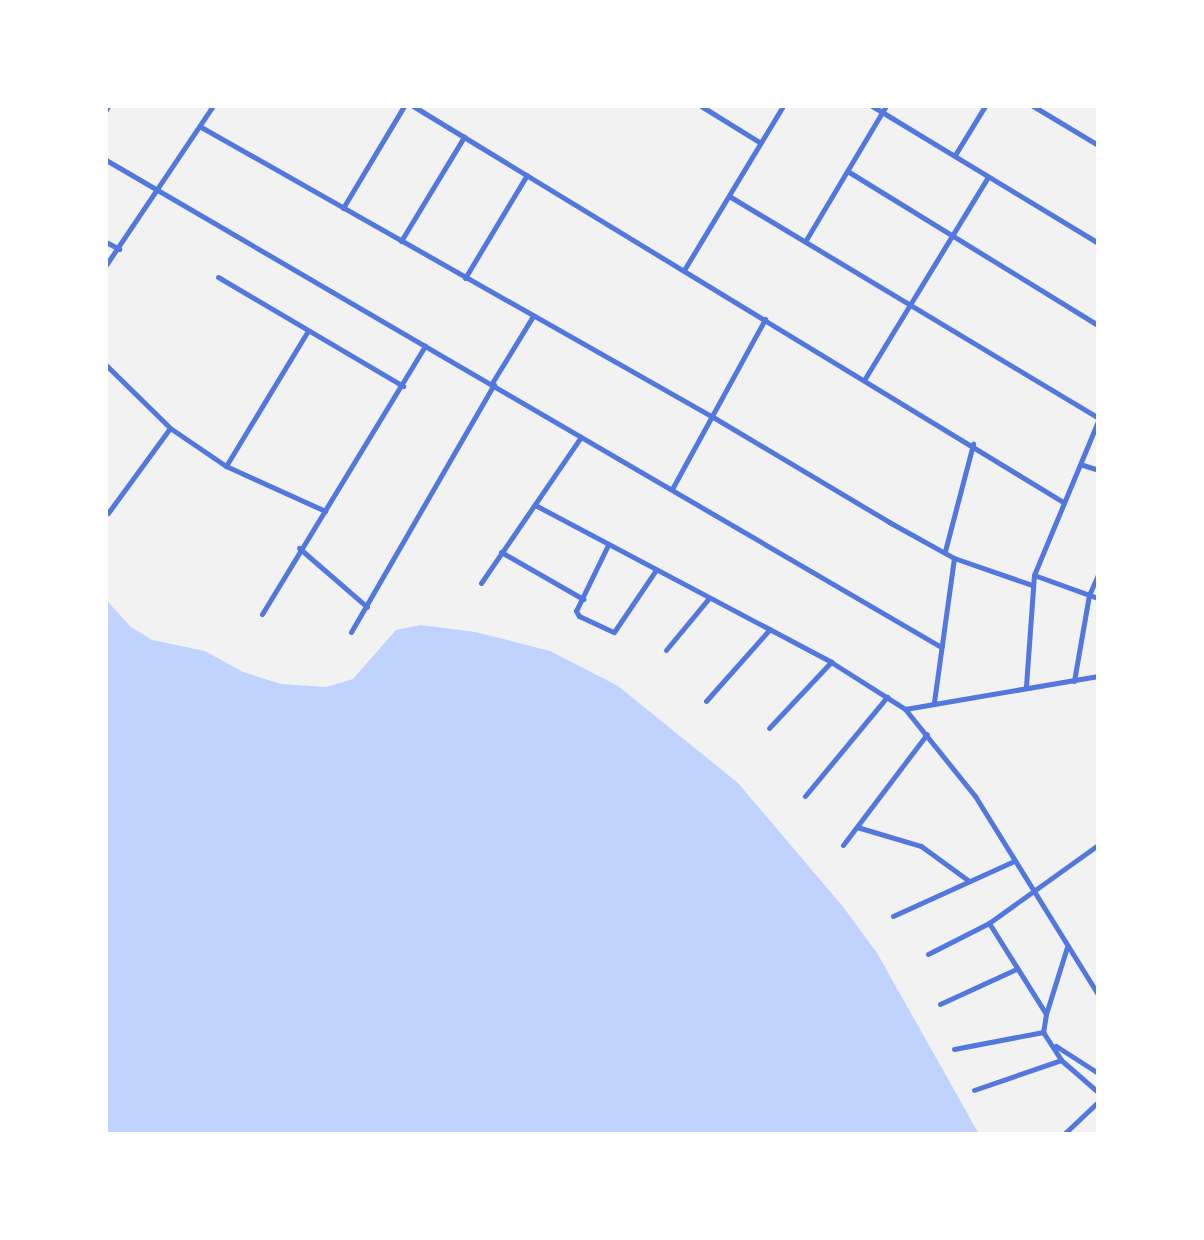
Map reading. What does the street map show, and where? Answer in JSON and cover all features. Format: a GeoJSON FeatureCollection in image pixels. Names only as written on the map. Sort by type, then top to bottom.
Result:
{"type":"FeatureCollection","features":[{"type":"Feature","properties":{"kind":"street"},"geometry":{"type":"LineString","coordinates":[[106,265],[158,193],[213,106]]}},
{"type":"Feature","properties":{"kind":"street"},"geometry":{"type":"LineString","coordinates":[[343,208],[404,106]]}},
{"type":"Feature","properties":{"kind":"street"},"geometry":{"type":"LineString","coordinates":[[413,106],[973,443],[1063,502]]}},
{"type":"Feature","properties":{"kind":"street"},"geometry":{"type":"LineString","coordinates":[[701,106],[761,143]]}},
{"type":"Feature","properties":{"kind":"street"},"geometry":{"type":"LineString","coordinates":[[684,270],[783,106]]}},
{"type":"Feature","properties":{"kind":"street"},"geometry":{"type":"LineString","coordinates":[[872,106],[884,109],[988,177],[1098,243]]}},
{"type":"Feature","properties":{"kind":"street"},"geometry":{"type":"LineString","coordinates":[[955,155],[985,106]]}},
{"type":"Feature","properties":{"kind":"street"},"geometry":{"type":"LineString","coordinates":[[1033,106],[1098,145]]}},
{"type":"Feature","properties":{"kind":"street"},"geometry":{"type":"LineString","coordinates":[[806,240],[884,109]]}},
{"type":"Feature","properties":{"kind":"street"},"geometry":{"type":"LineString","coordinates":[[201,127],[713,417],[954,558],[1032,585]]}},
{"type":"Feature","properties":{"kind":"street"},"geometry":{"type":"LineString","coordinates":[[401,241],[464,137]]}},
{"type":"Feature","properties":{"kind":"street"},"geometry":{"type":"LineString","coordinates":[[106,160],[941,647]]}},
{"type":"Feature","properties":{"kind":"street"},"geometry":{"type":"LineString","coordinates":[[849,172],[1098,325]]}},
{"type":"Feature","properties":{"kind":"street"},"geometry":{"type":"LineString","coordinates":[[465,278],[527,175]]}},
{"type":"Feature","properties":{"kind":"street"},"geometry":{"type":"LineString","coordinates":[[864,380],[988,177]]}},
{"type":"Feature","properties":{"kind":"street"},"geometry":{"type":"LineString","coordinates":[[729,196],[911,302],[1098,419],[1083,465],[1063,502],[1034,575],[1026,686]]}},
{"type":"Feature","properties":{"kind":"street"},"geometry":{"type":"LineString","coordinates":[[106,242],[119,249]]}},
{"type":"Feature","properties":{"kind":"street"},"geometry":{"type":"LineString","coordinates":[[218,277],[403,386]]}},
{"type":"Feature","properties":{"kind":"street"},"geometry":{"type":"LineString","coordinates":[[351,632],[533,316]]}},
{"type":"Feature","properties":{"kind":"street"},"geometry":{"type":"LineString","coordinates":[[672,489],[765,319]]}},
{"type":"Feature","properties":{"kind":"street"},"geometry":{"type":"LineString","coordinates":[[226,466],[307,332]]}},
{"type":"Feature","properties":{"kind":"street"},"geometry":{"type":"LineString","coordinates":[[262,614],[299,548],[403,386],[425,346]]}},
{"type":"Feature","properties":{"kind":"street"},"geometry":{"type":"LineString","coordinates":[[106,365],[170,428],[226,466],[325,511]]}},
{"type":"Feature","properties":{"kind":"street"},"geometry":{"type":"LineString","coordinates":[[108,513],[170,428]]}},
{"type":"Feature","properties":{"kind":"street"},"geometry":{"type":"LineString","coordinates":[[481,583],[581,437]]}},
{"type":"Feature","properties":{"kind":"street"},"geometry":{"type":"LineString","coordinates":[[945,551],[973,443]]}},
{"type":"Feature","properties":{"kind":"street"},"geometry":{"type":"LineString","coordinates":[[1083,465],[1098,470]]}},
{"type":"Feature","properties":{"kind":"street"},"geometry":{"type":"LineString","coordinates":[[535,505],[831,662],[905,709],[975,796],[1098,994]]}},
{"type":"Feature","properties":{"kind":"street"},"geometry":{"type":"LineString","coordinates":[[608,545],[576,614],[614,632],[656,570]]}},
{"type":"Feature","properties":{"kind":"street"},"geometry":{"type":"LineString","coordinates":[[299,548],[367,607]]}},
{"type":"Feature","properties":{"kind":"street"},"geometry":{"type":"LineString","coordinates":[[501,552],[583,599]]}},
{"type":"Feature","properties":{"kind":"street"},"geometry":{"type":"LineString","coordinates":[[934,702],[954,558]]}},
{"type":"Feature","properties":{"kind":"street"},"geometry":{"type":"LineString","coordinates":[[1034,575],[1098,598]]}},
{"type":"Feature","properties":{"kind":"street"},"geometry":{"type":"LineString","coordinates":[[1074,681],[1089,595],[1098,575]]}},
{"type":"Feature","properties":{"kind":"street"},"geometry":{"type":"LineString","coordinates":[[666,650],[709,598]]}},
{"type":"Feature","properties":{"kind":"street"},"geometry":{"type":"LineString","coordinates":[[706,701],[742,667],[770,629]]}},
{"type":"Feature","properties":{"kind":"street"},"geometry":{"type":"LineString","coordinates":[[769,728],[831,662]]}},
{"type":"Feature","properties":{"kind":"street"},"geometry":{"type":"LineString","coordinates":[[905,709],[1098,676]]}},
{"type":"Feature","properties":{"kind":"street"},"geometry":{"type":"LineString","coordinates":[[805,796],[887,697]]}},
{"type":"Feature","properties":{"kind":"street"},"geometry":{"type":"LineString","coordinates":[[843,845],[927,734]]}},
{"type":"Feature","properties":{"kind":"street"},"geometry":{"type":"LineString","coordinates":[[857,827],[921,846],[969,882]]}},
{"type":"Feature","properties":{"kind":"street"},"geometry":{"type":"LineString","coordinates":[[928,954],[989,923],[1098,845]]}},
{"type":"Feature","properties":{"kind":"street"},"geometry":{"type":"LineString","coordinates":[[893,916],[1014,861]]}},
{"type":"Feature","properties":{"kind":"street"},"geometry":{"type":"LineString","coordinates":[[989,923],[1046,1014]]}},
{"type":"Feature","properties":{"kind":"street"},"geometry":{"type":"LineString","coordinates":[[1043,1032],[1067,946]]}},
{"type":"Feature","properties":{"kind":"street"},"geometry":{"type":"LineString","coordinates":[[940,1004],[1016,969]]}},
{"type":"Feature","properties":{"kind":"street"},"geometry":{"type":"LineString","coordinates":[[1043,1032],[1052,1042],[1098,1073]]}},
{"type":"Feature","properties":{"kind":"street"},"geometry":{"type":"LineString","coordinates":[[954,1049],[1043,1032]]}},
{"type":"Feature","properties":{"kind":"street"},"geometry":{"type":"LineString","coordinates":[[1052,1042],[1061,1060],[1098,1092]]}},
{"type":"Feature","properties":{"kind":"street"},"geometry":{"type":"LineString","coordinates":[[974,1090],[1061,1060]]}},
{"type":"Feature","properties":{"kind":"street"},"geometry":{"type":"LineString","coordinates":[[1064,1134],[1098,1102]]}},
{"type":"Feature","properties":{"kind":"water"},"geometry":{"type":"Polygon","coordinates":[[[106,600],[131,627],[152,640],[205,651],[243,672],[281,684],[326,687],[353,679],[396,630],[421,625],[475,632],[550,651],[618,686],[738,783],[844,908],[877,953],[979,1134],[106,1134],[106,600]]]}}]}
